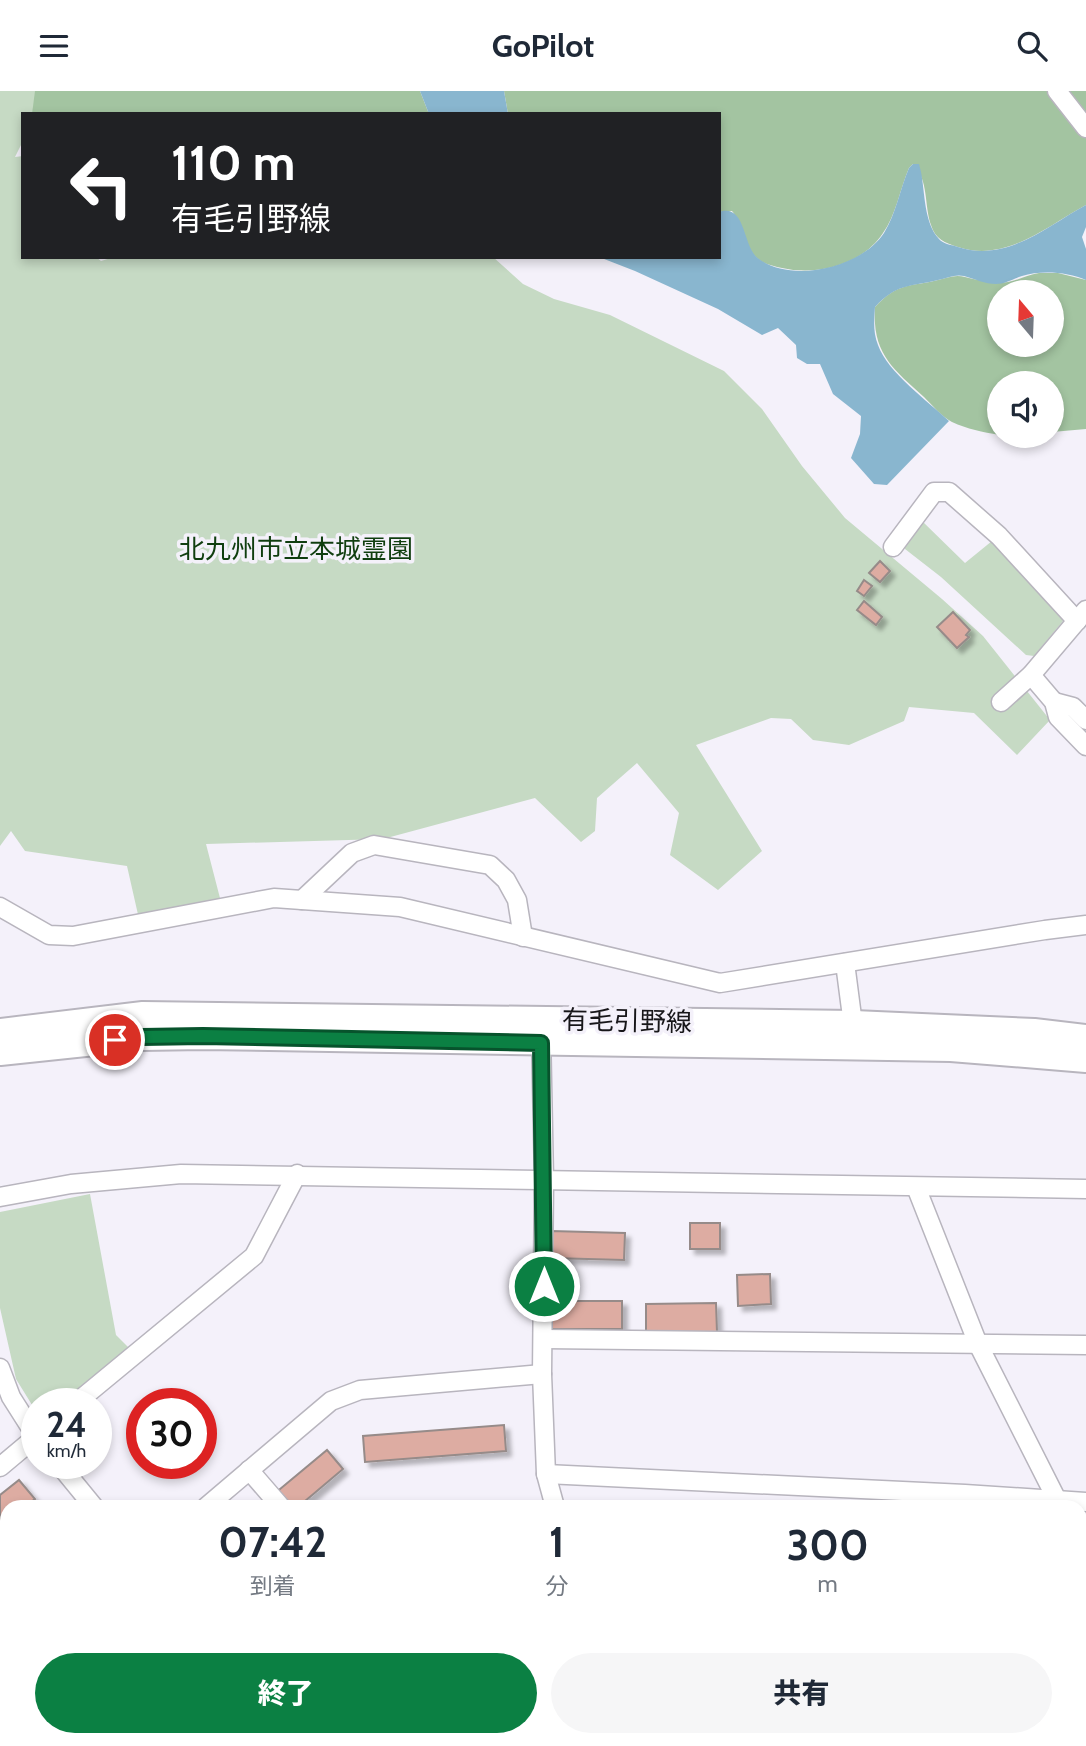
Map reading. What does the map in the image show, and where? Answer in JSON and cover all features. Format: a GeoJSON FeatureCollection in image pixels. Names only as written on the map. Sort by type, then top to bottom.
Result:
{"type":"FeatureCollection","features":[{"type":"Feature","properties":{"kind":"main road","name":"有毛引野線"},"geometry":{"type":"LineString","coordinates":[[0,1032],[143,1015],[541,1031],[854,1036],[1007,1030],[1086,1038]]}},
{"type":"Feature","properties":{"kind":"main road","name":"有毛引野線"},"geometry":{"type":"LineString","coordinates":[[0,1052],[142,1037],[541,1031]]}},
{"type":"Feature","properties":{"kind":"main road","name":"有毛引野線"},"geometry":{"type":"LineString","coordinates":[[854,1036],[951,1048],[1086,1059]]}},
{"type":"Feature","properties":{"kind":"street"},"geometry":{"type":"LineString","coordinates":[[1057,91],[1086,128]]}},
{"type":"Feature","properties":{"kind":"street"},"geometry":{"type":"LineString","coordinates":[[893,547],[934,492],[949,492],[999,536],[1081,616],[1031,675],[1001,702]]}},
{"type":"Feature","properties":{"kind":"street"},"geometry":{"type":"LineString","coordinates":[[1031,675],[1054,702],[1058,716],[1086,746]]}},
{"type":"Feature","properties":{"kind":"street"},"geometry":{"type":"LineString","coordinates":[[1054,702],[1073,707],[1086,720]]}},
{"type":"Feature","properties":{"kind":"street"},"geometry":{"type":"LineString","coordinates":[[302,900],[352,853],[374,845],[387,847],[490,865],[506,880],[517,899],[523,937]]}},
{"type":"Feature","properties":{"kind":"street"},"geometry":{"type":"LineString","coordinates":[[0,907],[49,935],[73,936],[274,898],[400,907],[720,983],[1086,925]]}},
{"type":"Feature","properties":{"kind":"street"},"geometry":{"type":"LineString","coordinates":[[845,963],[854,1036]]}},
{"type":"Feature","properties":{"kind":"street"},"geometry":{"type":"LineString","coordinates":[[541,1031],[544,1180],[542,1374],[546,1474],[553,1500]]}},
{"type":"Feature","properties":{"kind":"street"},"geometry":{"type":"LineString","coordinates":[[0,1197],[71,1184],[181,1174],[1086,1189]]}},
{"type":"Feature","properties":{"kind":"street"},"geometry":{"type":"LineString","coordinates":[[94,1388],[254,1256],[298,1174]]}},
{"type":"Feature","properties":{"kind":"street"},"geometry":{"type":"LineString","coordinates":[[546,1474],[964,1500],[1057,1500],[978,1344],[916,1187]]}},
{"type":"Feature","properties":{"kind":"street"},"geometry":{"type":"LineString","coordinates":[[544,1339],[1086,1345]]}},
{"type":"Feature","properties":{"kind":"street"},"geometry":{"type":"LineString","coordinates":[[0,1368],[11,1397],[21,1413]]}},
{"type":"Feature","properties":{"kind":"street"},"geometry":{"type":"LineString","coordinates":[[214,1500],[331,1401],[360,1390],[542,1374]]}},
{"type":"Feature","properties":{"kind":"street"},"geometry":{"type":"LineString","coordinates":[[0,1467],[21,1450]]}},
{"type":"Feature","properties":{"kind":"street"},"geometry":{"type":"LineString","coordinates":[[249,1470],[275,1500]]}},
{"type":"Feature","properties":{"kind":"street"},"geometry":{"type":"LineString","coordinates":[[71,1479],[88,1500]]}},
{"type":"Feature","properties":{"kind":"green space","name":"北九州市立本城霊園"},"geometry":{"type":"Polygon","coordinates":[[[0,91],[44,91],[36,112],[21,112],[21,145],[15,157],[21,156],[21,259],[495,259],[523,284],[554,299],[610,315],[724,371],[762,409],[802,466],[845,518],[983,636],[1050,720],[1017,755],[974,713],[909,707],[904,721],[849,745],[813,740],[791,719],[771,718],[696,745],[762,851],[718,890],[670,855],[679,813],[637,763],[597,798],[595,831],[581,842],[535,798],[383,839],[206,844],[221,902],[139,919],[127,866],[25,851],[11,831],[0,846],[0,91]]]}},
{"type":"Feature","properties":{"kind":"green space"},"geometry":{"type":"Polygon","coordinates":[[[35,91],[420,91],[428,112],[32,112],[35,91]]]}},
{"type":"Feature","properties":{"kind":"green space"},"geometry":{"type":"Polygon","coordinates":[[[504,91],[1086,91],[1086,205],[1041,232],[1009,246],[976,251],[958,247],[941,240],[935,234],[922,177],[913,164],[909,168],[887,226],[874,244],[863,253],[824,269],[782,268],[757,258],[732,211],[721,212],[721,112],[508,112],[504,91]]]}},
{"type":"Feature","properties":{"kind":"green space"},"geometry":{"type":"Polygon","coordinates":[[[1039,273],[1058,273],[1086,280],[1086,429],[1064,431],[1064,371],[987,371],[987,432],[948,420],[902,377],[881,348],[875,323],[875,307],[883,299],[898,289],[961,276],[987,281],[987,357],[1064,357],[1064,280],[1015,280],[1039,273]]]}},
{"type":"Feature","properties":{"kind":"green space"},"geometry":{"type":"Polygon","coordinates":[[[922,521],[965,563],[992,541],[1059,613],[1063,621],[1034,656],[1026,655],[941,577],[905,549],[904,544],[922,521]]]}},
{"type":"Feature","properties":{"kind":"green space"},"geometry":{"type":"Polygon","coordinates":[[[90,1194],[116,1335],[132,1351],[86,1388],[22,1388],[16,1379],[0,1308],[0,1212],[90,1194]]]}},
{"type":"Feature","properties":{"kind":"water"},"geometry":{"type":"Polygon","coordinates":[[[420,91],[504,91],[508,112],[428,112],[420,91]]]}},
{"type":"Feature","properties":{"kind":"water"},"geometry":{"type":"Polygon","coordinates":[[[913,164],[919,164],[930,225],[939,239],[958,247],[976,251],[1010,246],[1041,232],[1086,205],[1086,227],[1082,237],[1086,249],[1086,280],[1054,273],[1029,274],[1011,280],[987,280],[987,282],[954,276],[897,290],[875,307],[875,336],[890,366],[949,421],[887,485],[874,484],[851,458],[860,434],[861,416],[833,394],[820,364],[807,364],[797,358],[796,345],[778,328],[762,335],[718,309],[604,259],[721,259],[721,212],[728,211],[735,214],[739,220],[759,259],[773,266],[808,271],[844,263],[860,255],[874,245],[892,218],[909,168],[913,164]]]}},
{"type":"Feature","properties":{"kind":"building"},"geometry":{"type":"Polygon","coordinates":[[[880,561],[890,571],[880,582],[869,573],[880,561]]]}},
{"type":"Feature","properties":{"kind":"building"},"geometry":{"type":"Polygon","coordinates":[[[864,580],[872,586],[864,596],[857,591],[864,580]]]}},
{"type":"Feature","properties":{"kind":"building"},"geometry":{"type":"Polygon","coordinates":[[[864,601],[882,617],[876,625],[857,610],[864,601]]]}},
{"type":"Feature","properties":{"kind":"building"},"geometry":{"type":"Polygon","coordinates":[[[953,612],[970,630],[966,635],[969,637],[957,648],[937,627],[953,612]]]}},
{"type":"Feature","properties":{"kind":"building"},"geometry":{"type":"Polygon","coordinates":[[[690,1223],[720,1223],[720,1249],[690,1249],[690,1223]]]}},
{"type":"Feature","properties":{"kind":"building"},"geometry":{"type":"Polygon","coordinates":[[[551,1231],[625,1233],[624,1260],[551,1258],[551,1231]]]}},
{"type":"Feature","properties":{"kind":"building"},"geometry":{"type":"Polygon","coordinates":[[[770,1274],[771,1304],[738,1306],[737,1275],[770,1274]]]}},
{"type":"Feature","properties":{"kind":"building"},"geometry":{"type":"Polygon","coordinates":[[[550,1301],[622,1301],[622,1329],[550,1329],[550,1301]]]}},
{"type":"Feature","properties":{"kind":"building"},"geometry":{"type":"Polygon","coordinates":[[[716,1303],[717,1332],[646,1333],[646,1304],[716,1303]]]}},
{"type":"Feature","properties":{"kind":"building"},"geometry":{"type":"Polygon","coordinates":[[[504,1425],[506,1451],[365,1462],[363,1436],[504,1425]]]}},
{"type":"Feature","properties":{"kind":"building"},"geometry":{"type":"Polygon","coordinates":[[[327,1450],[343,1469],[306,1500],[279,1500],[274,1494],[327,1450]]]}},
{"type":"Feature","properties":{"kind":"building"},"geometry":{"type":"Polygon","coordinates":[[[19,1480],[35,1499],[0,1500],[0,1495],[19,1480]]]}},
{"type":"Feature","properties":{"kind":"route"},"geometry":{"type":"LineString","coordinates":[[115,1040],[203,1036],[541,1043],[544,1286]]}}]}
